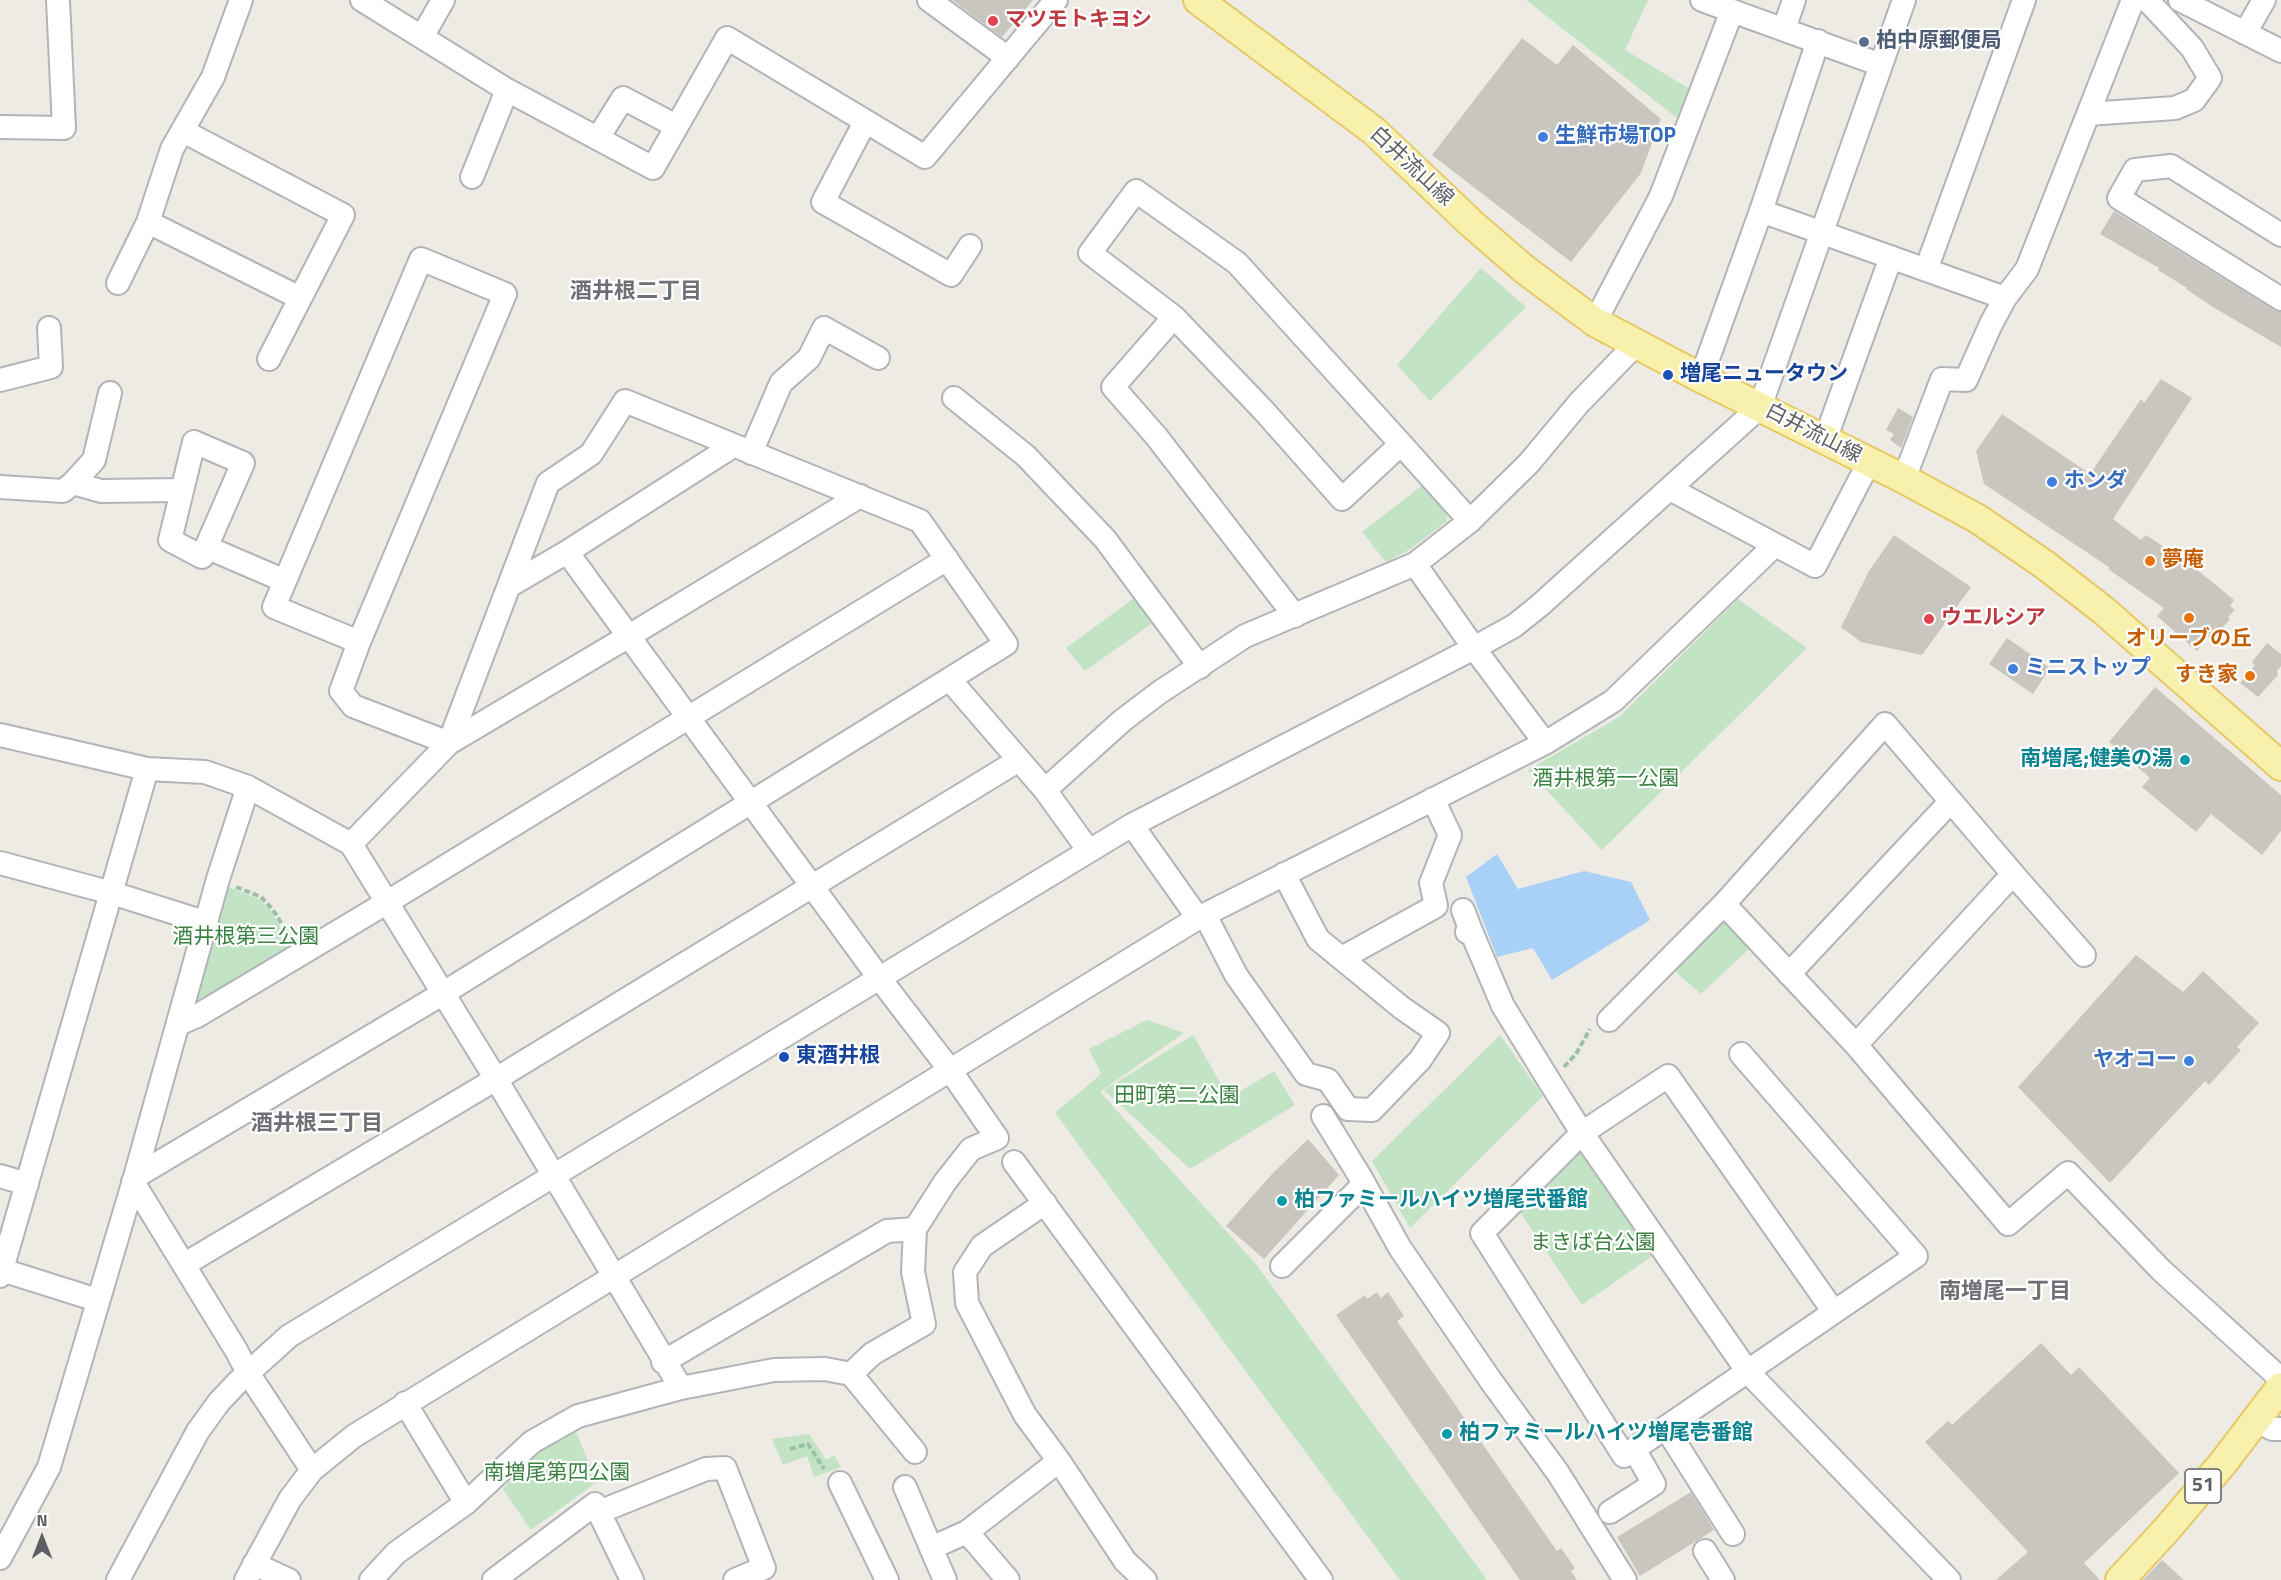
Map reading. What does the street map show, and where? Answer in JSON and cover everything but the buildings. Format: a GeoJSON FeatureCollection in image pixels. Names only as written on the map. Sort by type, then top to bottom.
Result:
{"type":"FeatureCollection","features":[{"type":"Feature","properties":{"kind":"main road","name":"白井流山線"},"geometry":{"type":"LineString","coordinates":[[1198,0],[1374,131],[1515,262],[1595,322],[1978,519],[2045,565],[2103,610],[2281,766]]}},
{"type":"Feature","properties":{"kind":"main road","name":"51"},"geometry":{"type":"LineString","coordinates":[[2120,1580],[2269,1424],[2281,1387]]}},
{"type":"Feature","properties":{"kind":"street"},"geometry":{"type":"LineString","coordinates":[[0,127],[64,128],[58,0]]}},
{"type":"Feature","properties":{"kind":"street"},"geometry":{"type":"LineString","coordinates":[[118,283],[148,222],[172,149],[213,77],[241,0]]}},
{"type":"Feature","properties":{"kind":"street"},"geometry":{"type":"LineString","coordinates":[[363,0],[507,90],[653,168],[727,38],[925,157],[1056,0]]}},
{"type":"Feature","properties":{"kind":"street"},"geometry":{"type":"LineString","coordinates":[[422,37],[443,0]]}},
{"type":"Feature","properties":{"kind":"street"},"geometry":{"type":"LineString","coordinates":[[929,0],[1008,58]]}},
{"type":"Feature","properties":{"kind":"street"},"geometry":{"type":"LineString","coordinates":[[1702,0],[1881,64]]}},
{"type":"Feature","properties":{"kind":"street"},"geometry":{"type":"LineString","coordinates":[[1784,29],[1794,0]]}},
{"type":"Feature","properties":{"kind":"street"},"geometry":{"type":"LineString","coordinates":[[118,1580],[198,1431],[219,1402],[289,1336],[1132,825],[1474,648],[1514,626],[1531,613],[1760,407],[1904,0]]}},
{"type":"Feature","properties":{"kind":"street"},"geometry":{"type":"LineString","coordinates":[[1926,270],[2024,0]]}},
{"type":"Feature","properties":{"kind":"street"},"geometry":{"type":"LineString","coordinates":[[1904,479],[1942,379],[1966,381],[1990,324],[2027,269],[2133,0]]}},
{"type":"Feature","properties":{"kind":"street"},"geometry":{"type":"LineString","coordinates":[[2088,114],[2175,108],[2194,100],[2210,78],[2192,48],[2147,0]]}},
{"type":"Feature","properties":{"kind":"street"},"geometry":{"type":"LineString","coordinates":[[2180,0],[2281,51]]}},
{"type":"Feature","properties":{"kind":"street"},"geometry":{"type":"LineString","coordinates":[[2245,33],[2264,0]]}},
{"type":"Feature","properties":{"kind":"street"},"geometry":{"type":"LineString","coordinates":[[1595,322],[1661,196],[1732,11]]}},
{"type":"Feature","properties":{"kind":"street"},"geometry":{"type":"LineString","coordinates":[[1701,378],[1761,211],[1818,41]]}},
{"type":"Feature","properties":{"kind":"street"},"geometry":{"type":"LineString","coordinates":[[472,177],[507,90]]}},
{"type":"Feature","properties":{"kind":"street"},"geometry":{"type":"LineString","coordinates":[[598,138],[623,98],[676,126]]}},
{"type":"Feature","properties":{"kind":"street"},"geometry":{"type":"LineString","coordinates":[[865,122],[823,202],[951,275],[970,246]]}},
{"type":"Feature","properties":{"kind":"street"},"geometry":{"type":"LineString","coordinates":[[183,131],[343,215],[269,359]]}},
{"type":"Feature","properties":{"kind":"street"},"geometry":{"type":"LineString","coordinates":[[2281,235],[2171,166],[2135,170],[2118,198],[2281,298]]}},
{"type":"Feature","properties":{"kind":"street"},"geometry":{"type":"LineString","coordinates":[[1401,444],[1342,499],[1264,411],[1174,317],[1090,253],[1136,191],[1237,263],[1401,444],[1470,521]]}},
{"type":"Feature","properties":{"kind":"street"},"geometry":{"type":"LineString","coordinates":[[1761,211],[2006,298]]}},
{"type":"Feature","properties":{"kind":"street"},"geometry":{"type":"LineString","coordinates":[[148,222],[300,298]]}},
{"type":"Feature","properties":{"kind":"street"},"geometry":{"type":"LineString","coordinates":[[1825,440],[1891,257]]}},
{"type":"Feature","properties":{"kind":"street"},"geometry":{"type":"LineString","coordinates":[[359,642],[274,607],[421,259],[505,294],[359,642],[341,691],[353,706],[449,743]]}},
{"type":"Feature","properties":{"kind":"street"},"geometry":{"type":"LineString","coordinates":[[1174,317],[1113,387],[1156,436],[1295,616]]}},
{"type":"Feature","properties":{"kind":"street"},"geometry":{"type":"LineString","coordinates":[[0,380],[51,367],[50,328]]}},
{"type":"Feature","properties":{"kind":"street"},"geometry":{"type":"LineString","coordinates":[[509,586],[742,450],[781,382],[809,358],[824,328],[878,358]]}},
{"type":"Feature","properties":{"kind":"street"},"geometry":{"type":"LineString","coordinates":[[1045,790],[1123,720],[1160,692],[1245,636],[1415,564],[1470,521],[1529,463],[1579,403],[1636,344]]}},
{"type":"Feature","properties":{"kind":"street"},"geometry":{"type":"LineString","coordinates":[[0,487],[63,491],[73,483],[94,460],[110,393]]}},
{"type":"Feature","properties":{"kind":"street"},"geometry":{"type":"LineString","coordinates":[[954,398],[1026,456],[1106,539],[1200,667]]}},
{"type":"Feature","properties":{"kind":"street"},"geometry":{"type":"LineString","coordinates":[[134,1179],[442,994],[1006,644],[920,521],[625,401],[591,454],[548,483],[449,743]]}},
{"type":"Feature","properties":{"kind":"street"},"geometry":{"type":"LineString","coordinates":[[194,442],[243,463],[206,547],[202,557],[170,540],[194,442]]}},
{"type":"Feature","properties":{"kind":"street"},"geometry":{"type":"LineString","coordinates":[[1670,489],[1815,566],[1869,462]]}},
{"type":"Feature","properties":{"kind":"street"},"geometry":{"type":"LineString","coordinates":[[73,483],[101,491],[181,490]]}},
{"type":"Feature","properties":{"kind":"street"},"geometry":{"type":"LineString","coordinates":[[351,844],[449,743],[860,496]]}},
{"type":"Feature","properties":{"kind":"street"},"geometry":{"type":"LineString","coordinates":[[289,1580],[250,1572],[290,1499],[312,1470],[354,1436],[1202,917],[1545,743],[1613,701],[1774,544]]}},
{"type":"Feature","properties":{"kind":"street"},"geometry":{"type":"LineString","coordinates":[[206,547],[285,581]]}},
{"type":"Feature","properties":{"kind":"street"},"geometry":{"type":"LineString","coordinates":[[567,552],[998,1138],[971,1149],[945,1182],[915,1229],[913,1272],[924,1324],[872,1354],[851,1374]]}},
{"type":"Feature","properties":{"kind":"street"},"geometry":{"type":"LineString","coordinates":[[178,1024],[197,1016],[386,903],[947,559]]}},
{"type":"Feature","properties":{"kind":"street"},"geometry":{"type":"LineString","coordinates":[[1415,564],[1545,743]]}},
{"type":"Feature","properties":{"kind":"street"},"geometry":{"type":"LineString","coordinates":[[950,680],[1045,790],[1089,851]]}},
{"type":"Feature","properties":{"kind":"street"},"geometry":{"type":"LineString","coordinates":[[1609,1020],[1724,904],[1885,724],[2084,955]]}},
{"type":"Feature","properties":{"kind":"street"},"geometry":{"type":"LineString","coordinates":[[0,735],[147,769],[205,772],[248,787],[351,844],[496,1079],[612,1277],[681,1388]]}},
{"type":"Feature","properties":{"kind":"street"},"geometry":{"type":"LineString","coordinates":[[185,1264],[496,1079],[1019,760]]}},
{"type":"Feature","properties":{"kind":"street"},"geometry":{"type":"LineString","coordinates":[[97,1300],[1,1273],[147,769]]}},
{"type":"Feature","properties":{"kind":"street"},"geometry":{"type":"LineString","coordinates":[[0,1558],[49,1467],[134,1179],[218,879],[248,787]]}},
{"type":"Feature","properties":{"kind":"street"},"geometry":{"type":"LineString","coordinates":[[1342,957],[1436,906],[1431,883],[1450,835],[1433,799]]}},
{"type":"Feature","properties":{"kind":"street"},"geometry":{"type":"LineString","coordinates":[[1789,974],[1951,801]]}},
{"type":"Feature","properties":{"kind":"street"},"geometry":{"type":"LineString","coordinates":[[1132,825],[1202,917],[1236,975],[1306,1074],[1328,1080],[1348,1109],[1372,1110],[1420,1060],[1438,1034],[1402,1008],[1318,939],[1284,874]]}},
{"type":"Feature","properties":{"kind":"street"},"geometry":{"type":"LineString","coordinates":[[0,863],[112,893],[207,923]]}},
{"type":"Feature","properties":{"kind":"street"},"geometry":{"type":"LineString","coordinates":[[1856,1045],[2013,874]]}},
{"type":"Feature","properties":{"kind":"street"},"geometry":{"type":"LineString","coordinates":[[1724,904],[1856,1045],[2008,1224],[2068,1173],[2161,1270],[2281,1379]]}},
{"type":"Feature","properties":{"kind":"street"},"geometry":{"type":"LineString","coordinates":[[1463,909],[1469,931],[1503,1006],[1582,1133],[1748,1372],[1949,1580]]}},
{"type":"Feature","properties":{"kind":"street"},"geometry":{"type":"LineString","coordinates":[[1741,1054],[1916,1256],[1624,1456],[1482,1233],[1582,1133],[1668,1076],[1834,1312]]}},
{"type":"Feature","properties":{"kind":"street"},"geometry":{"type":"LineString","coordinates":[[1323,1116],[1364,1184],[1378,1228],[1400,1248],[1491,1381],[1558,1473],[1625,1580]]}},
{"type":"Feature","properties":{"kind":"street"},"geometry":{"type":"LineString","coordinates":[[1014,1162],[1320,1580]]}},
{"type":"Feature","properties":{"kind":"street"},"geometry":{"type":"LineString","coordinates":[[0,1176],[27,1184]]}},
{"type":"Feature","properties":{"kind":"street"},"geometry":{"type":"LineString","coordinates":[[134,1179],[248,1373],[312,1470]]}},
{"type":"Feature","properties":{"kind":"street"},"geometry":{"type":"LineString","coordinates":[[1282,1266],[1364,1184]]}},
{"type":"Feature","properties":{"kind":"street"},"geometry":{"type":"LineString","coordinates":[[1045,1203],[982,1246],[965,1272],[967,1303],[1025,1415],[1059,1461],[1125,1562],[1145,1580]]}},
{"type":"Feature","properties":{"kind":"street"},"geometry":{"type":"LineString","coordinates":[[663,1362],[887,1231],[915,1229]]}},
{"type":"Feature","properties":{"kind":"street"},"geometry":{"type":"LineString","coordinates":[[371,1580],[396,1553],[466,1503],[532,1442],[578,1416],[681,1388],[774,1370],[825,1369],[851,1374],[915,1452]]}},
{"type":"Feature","properties":{"kind":"street"},"geometry":{"type":"LineString","coordinates":[[405,1403],[466,1503]]}},
{"type":"Feature","properties":{"kind":"street"},"geometry":{"type":"LineString","coordinates":[[1666,1428],[1733,1534]]}},
{"type":"Feature","properties":{"kind":"street"},"geometry":{"type":"LineString","coordinates":[[1610,1512],[1654,1484],[1634,1449]]}},
{"type":"Feature","properties":{"kind":"street"},"geometry":{"type":"LineString","coordinates":[[931,1548],[967,1532],[1059,1461]]}},
{"type":"Feature","properties":{"kind":"street"},"geometry":{"type":"LineString","coordinates":[[599,1512],[706,1469],[725,1468],[764,1568],[735,1580]]}},
{"type":"Feature","properties":{"kind":"street"},"geometry":{"type":"LineString","coordinates":[[840,1484],[887,1580]]}},
{"type":"Feature","properties":{"kind":"street"},"geometry":{"type":"LineString","coordinates":[[905,1487],[945,1580]]}},
{"type":"Feature","properties":{"kind":"street"},"geometry":{"type":"LineString","coordinates":[[494,1580],[595,1504],[632,1580]]}},
{"type":"Feature","properties":{"kind":"street"},"geometry":{"type":"LineString","coordinates":[[967,1532],[1008,1580]]}},
{"type":"Feature","properties":{"kind":"street"},"geometry":{"type":"LineString","coordinates":[[1705,1551],[1724,1580]]}},
{"type":"Feature","properties":{"kind":"path"},"geometry":{"type":"LineString","coordinates":[[218,879],[261,897],[273,909],[301,954]]}},
{"type":"Feature","properties":{"kind":"path"},"geometry":{"type":"LineString","coordinates":[[1548,1079],[1566,1066],[1599,1017],[1609,1020]]}},
{"type":"Feature","properties":{"kind":"path"},"geometry":{"type":"LineString","coordinates":[[790,1449],[808,1444],[825,1470],[840,1484]]}},
{"type":"Feature","properties":{"kind":"green space"},"geometry":{"type":"Polygon","coordinates":[[[1526,0],[1648,0],[1625,50],[1693,91],[1687,108],[1681,109],[1677,118],[1526,0]]]}},
{"type":"Feature","properties":{"kind":"green space"},"geometry":{"type":"Polygon","coordinates":[[[1481,268],[1526,307],[1430,401],[1397,365],[1481,268]]]}},
{"type":"Feature","properties":{"kind":"green space"},"geometry":{"type":"Polygon","coordinates":[[[1424,484],[1447,510],[1447,521],[1409,550],[1386,562],[1362,532],[1424,484]]]}},
{"type":"Feature","properties":{"kind":"green space"},"geometry":{"type":"Polygon","coordinates":[[[1137,596],[1154,622],[1085,671],[1066,648],[1137,596]]]}},
{"type":"Feature","properties":{"kind":"green space","name":"酒井根第一公園"},"geometry":{"type":"Polygon","coordinates":[[[1738,599],[1807,648],[1602,850],[1528,770],[1619,717],[1738,599]]]}},
{"type":"Feature","properties":{"kind":"green space","name":"酒井根第三公園"},"geometry":{"type":"Polygon","coordinates":[[[224,885],[260,900],[271,911],[293,950],[197,1009],[190,1003],[224,885]]]}},
{"type":"Feature","properties":{"kind":"green space"},"geometry":{"type":"Polygon","coordinates":[[[1717,920],[1727,921],[1751,947],[1701,994],[1671,968],[1717,920]]]}},
{"type":"Feature","properties":{"kind":"green space"},"geometry":{"type":"Polygon","coordinates":[[[1147,1020],[1184,1033],[1100,1092],[1256,1264],[1487,1580],[1400,1580],[1055,1113],[1101,1074],[1089,1049],[1147,1020]]]}},
{"type":"Feature","properties":{"kind":"green space","name":"田町第二公園"},"geometry":{"type":"Polygon","coordinates":[[[1193,1035],[1229,1098],[1274,1071],[1295,1105],[1190,1169],[1104,1090],[1193,1035]]]}},
{"type":"Feature","properties":{"kind":"green space"},"geometry":{"type":"Polygon","coordinates":[[[1500,1035],[1543,1096],[1410,1228],[1372,1161],[1500,1035]]]}},
{"type":"Feature","properties":{"kind":"green space","name":"まきば台公園"},"geometry":{"type":"Polygon","coordinates":[[[1574,1153],[1583,1153],[1652,1256],[1582,1305],[1518,1209],[1574,1153]]]}},
{"type":"Feature","properties":{"kind":"green space","name":"南増尾第四公園"},"geometry":{"type":"Polygon","coordinates":[[[576,1432],[597,1482],[531,1530],[503,1489],[539,1450],[576,1432]]]}},
{"type":"Feature","properties":{"kind":"green space"},"geometry":{"type":"Polygon","coordinates":[[[809,1434],[826,1460],[834,1455],[841,1467],[814,1477],[807,1456],[783,1465],[772,1439],[809,1434]]]}},
{"type":"Feature","properties":{"kind":"water"},"geometry":{"type":"Polygon","coordinates":[[[1497,854],[1518,889],[1584,871],[1631,882],[1650,920],[1552,980],[1533,948],[1497,957],[1466,877],[1497,854]]]}},
{"type":"Feature","properties":{"kind":"place","name":"マツモトキヨシ"},"geometry":{"type":"Point","coordinates":[993,21]}},
{"type":"Feature","properties":{"kind":"place","name":"柏中原郵便局"},"geometry":{"type":"Point","coordinates":[1864,42]}},
{"type":"Feature","properties":{"kind":"place","name":"生鮮市場TOP"},"geometry":{"type":"Point","coordinates":[1543,137]}},
{"type":"Feature","properties":{"kind":"place","name":"増尾ニュータウン"},"geometry":{"type":"Point","coordinates":[1668,375]}},
{"type":"Feature","properties":{"kind":"place","name":"ホンダ"},"geometry":{"type":"Point","coordinates":[2052,482]}},
{"type":"Feature","properties":{"kind":"place","name":"夢庵"},"geometry":{"type":"Point","coordinates":[2150,561]}},
{"type":"Feature","properties":{"kind":"place","name":"オリーブの丘"},"geometry":{"type":"Point","coordinates":[2189,618]}},
{"type":"Feature","properties":{"kind":"place","name":"ウエルシア"},"geometry":{"type":"Point","coordinates":[1929,619]}},
{"type":"Feature","properties":{"kind":"place","name":"ミニストップ"},"geometry":{"type":"Point","coordinates":[2013,669]}},
{"type":"Feature","properties":{"kind":"place","name":"すき家"},"geometry":{"type":"Point","coordinates":[2250,676]}},
{"type":"Feature","properties":{"kind":"place","name":"南増尾;健美の湯"},"geometry":{"type":"Point","coordinates":[2185,760]}},
{"type":"Feature","properties":{"kind":"place","name":"東酒井根"},"geometry":{"type":"Point","coordinates":[784,1057]}},
{"type":"Feature","properties":{"kind":"place","name":"ヤオコー"},"geometry":{"type":"Point","coordinates":[2189,1061]}},
{"type":"Feature","properties":{"kind":"place","name":"柏ファミールハイツ増尾弐番館"},"geometry":{"type":"Point","coordinates":[1282,1201]}},
{"type":"Feature","properties":{"kind":"place","name":"柏ファミールハイツ増尾壱番館"},"geometry":{"type":"Point","coordinates":[1447,1434]}},
{"type":"Feature","properties":{"kind":"district","name":"酒井根二丁目"},"geometry":{"type":"Point","coordinates":[636,293]}},
{"type":"Feature","properties":{"kind":"district","name":"酒井根三丁目"},"geometry":{"type":"Point","coordinates":[317,1125]}},
{"type":"Feature","properties":{"kind":"district","name":"南増尾一丁目"},"geometry":{"type":"Point","coordinates":[2005,1293]}}]}
